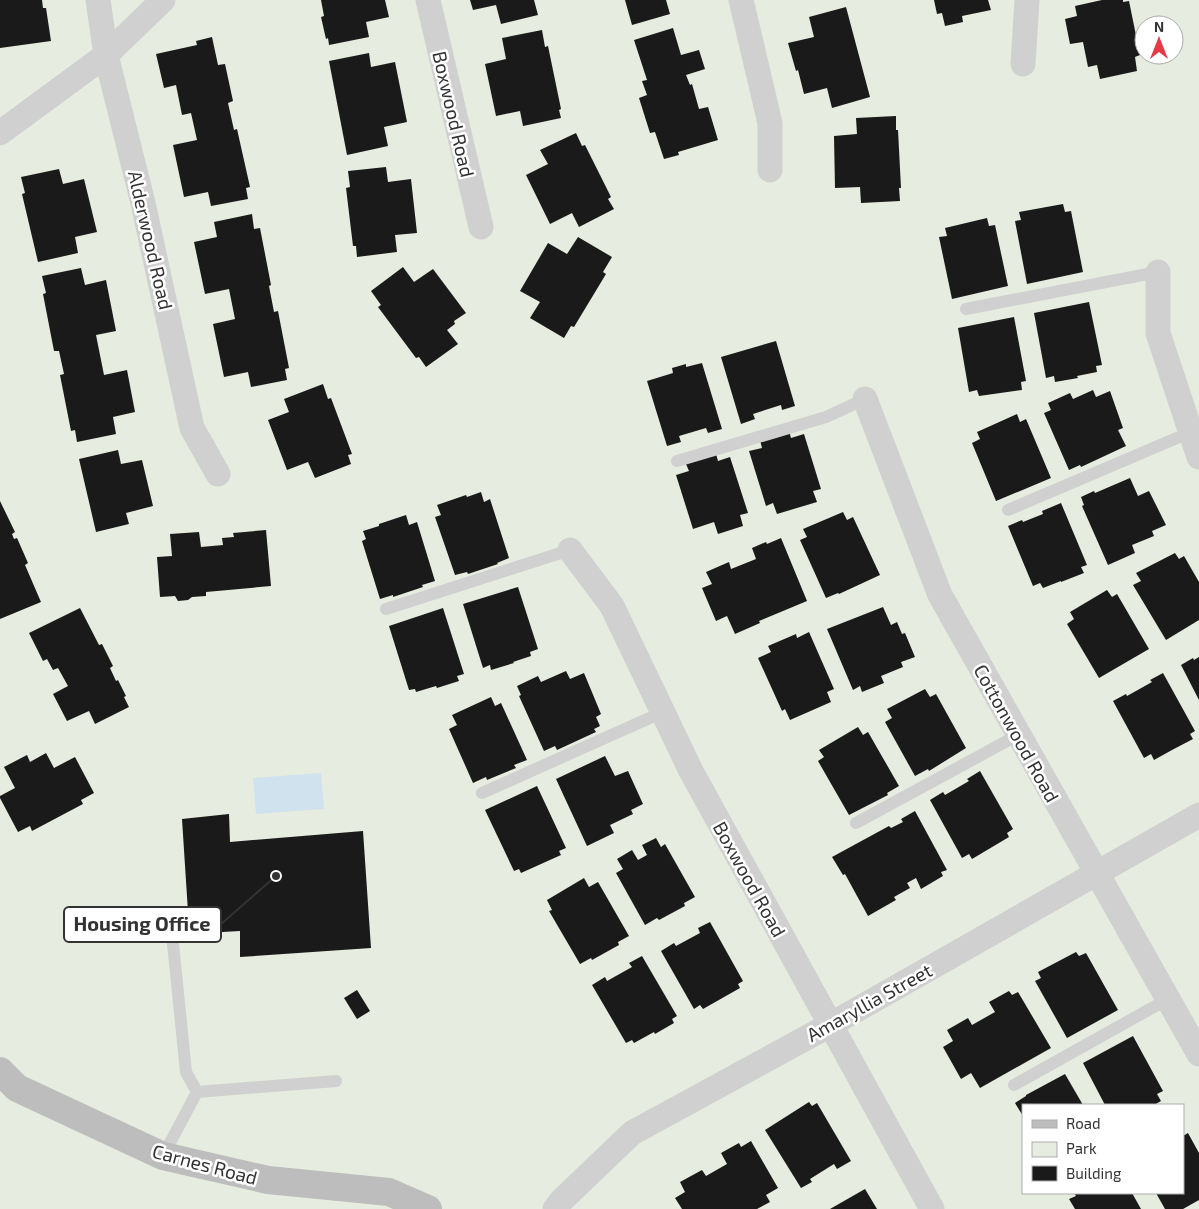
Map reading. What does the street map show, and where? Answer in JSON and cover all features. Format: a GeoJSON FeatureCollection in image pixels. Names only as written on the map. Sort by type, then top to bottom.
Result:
{"type":"FeatureCollection","features":[{"type":"Feature","properties":{"kind":"street","name":"Alderwood Road"},"geometry":{"type":"LineString","coordinates":[[98,0],[106,55],[143,202],[192,428],[218,474]]}},
{"type":"Feature","properties":{"kind":"street"},"geometry":{"type":"LineString","coordinates":[[0,133],[106,55],[163,0]]}},
{"type":"Feature","properties":{"kind":"street","name":"Boxwood Road"},"geometry":{"type":"LineString","coordinates":[[428,0],[480,227]]}},
{"type":"Feature","properties":{"kind":"street"},"geometry":{"type":"LineString","coordinates":[[741,0],[770,123],[770,170]]}},
{"type":"Feature","properties":{"kind":"street"},"geometry":{"type":"LineString","coordinates":[[1023,64],[1027,0]]}},
{"type":"Feature","properties":{"kind":"street"},"geometry":{"type":"LineString","coordinates":[[1158,272],[1158,333],[1199,457]]}},
{"type":"Feature","properties":{"kind":"street","name":"Cottonwood Road"},"geometry":{"type":"LineString","coordinates":[[864,399],[940,595],[1199,1054]]}},
{"type":"Feature","properties":{"kind":"street","name":"Boxwood Road"},"geometry":{"type":"LineString","coordinates":[[570,550],[612,606],[691,771],[932,1209]]}},
{"type":"Feature","properties":{"kind":"street","name":"Amaryllia Street"},"geometry":{"type":"LineString","coordinates":[[555,1209],[632,1133],[830,1025],[1199,815]]}},
{"type":"Feature","properties":{"kind":"street","name":"Carnes Road"},"geometry":{"type":"LineString","coordinates":[[0,1071],[16,1088],[163,1156],[268,1180],[389,1192],[428,1209]]}},
{"type":"Feature","properties":{"kind":"lane"},"geometry":{"type":"LineString","coordinates":[[966,308],[1158,272]]}},
{"type":"Feature","properties":{"kind":"lane"},"geometry":{"type":"LineString","coordinates":[[677,461],[826,417],[864,399]]}},
{"type":"Feature","properties":{"kind":"lane"},"geometry":{"type":"LineString","coordinates":[[1008,510],[1191,432]]}},
{"type":"Feature","properties":{"kind":"lane"},"geometry":{"type":"LineString","coordinates":[[386,609],[570,550]]}},
{"type":"Feature","properties":{"kind":"lane"},"geometry":{"type":"LineString","coordinates":[[482,793],[663,712]]}},
{"type":"Feature","properties":{"kind":"lane"},"geometry":{"type":"LineString","coordinates":[[856,823],[1018,735]]}},
{"type":"Feature","properties":{"kind":"lane"},"geometry":{"type":"LineString","coordinates":[[172,934],[186,1072],[197,1092]]}},
{"type":"Feature","properties":{"kind":"lane"},"geometry":{"type":"LineString","coordinates":[[1014,1086],[1168,999]]}},
{"type":"Feature","properties":{"kind":"lane"},"geometry":{"type":"LineString","coordinates":[[197,1092],[336,1081]]}},
{"type":"Feature","properties":{"kind":"lane"},"geometry":{"type":"LineString","coordinates":[[163,1156],[197,1092]]}},
{"type":"Feature","properties":{"kind":"green space"},"geometry":{"type":"Polygon","coordinates":[[[0,0],[1199,0],[1199,1209],[0,1209],[0,0]]]}},
{"type":"Feature","properties":{"kind":"water"},"geometry":{"type":"Polygon","coordinates":[[[321,773],[324,809],[256,814],[253,778],[321,773]]]}},
{"type":"Feature","properties":{"kind":"building"},"geometry":{"type":"Polygon","coordinates":[[[0,0],[42,0],[43,8],[46,8],[51,41],[0,48],[0,0]]]}},
{"type":"Feature","properties":{"kind":"building"},"geometry":{"type":"Polygon","coordinates":[[[321,0],[385,0],[389,17],[366,22],[369,37],[329,45],[321,17],[324,16],[321,0]]]}},
{"type":"Feature","properties":{"kind":"building"},"geometry":{"type":"Polygon","coordinates":[[[470,0],[534,0],[538,15],[501,24],[496,5],[473,10],[470,0]]]}},
{"type":"Feature","properties":{"kind":"building"},"geometry":{"type":"Polygon","coordinates":[[[625,0],[666,0],[670,14],[632,25],[625,0]]]}},
{"type":"Feature","properties":{"kind":"building"},"geometry":{"type":"Polygon","coordinates":[[[934,0],[988,0],[991,10],[962,16],[963,22],[945,26],[942,13],[937,14],[934,0]]]}},
{"type":"Feature","properties":{"kind":"building"},"geometry":{"type":"Polygon","coordinates":[[[1102,0],[1129,1],[1134,26],[1134,65],[1136,65],[1137,71],[1100,79],[1097,65],[1088,67],[1083,42],[1070,44],[1065,19],[1077,16],[1075,6],[1102,0]]]}},
{"type":"Feature","properties":{"kind":"building"},"geometry":{"type":"Polygon","coordinates":[[[846,7],[870,97],[832,108],[827,88],[804,94],[788,43],[814,37],[809,17],[846,7]]]}},
{"type":"Feature","properties":{"kind":"building"},"geometry":{"type":"Polygon","coordinates":[[[673,28],[681,55],[699,50],[705,69],[686,75],[690,85],[692,84],[699,109],[708,107],[718,140],[678,152],[679,155],[664,159],[655,132],[650,133],[639,98],[647,95],[642,81],[647,80],[634,40],[673,28]]]}},
{"type":"Feature","properties":{"kind":"building"},"geometry":{"type":"Polygon","coordinates":[[[542,30],[545,47],[548,46],[561,109],[559,110],[561,118],[523,126],[520,111],[496,116],[485,64],[506,59],[502,38],[542,30]]]}},
{"type":"Feature","properties":{"kind":"building"},"geometry":{"type":"Polygon","coordinates":[[[212,37],[218,65],[225,64],[233,101],[228,103],[234,130],[237,129],[250,187],[246,188],[248,199],[211,206],[208,192],[184,197],[173,145],[197,140],[191,113],[182,115],[176,85],[164,88],[156,54],[197,45],[196,41],[212,37]]]}},
{"type":"Feature","properties":{"kind":"building"},"geometry":{"type":"Polygon","coordinates":[[[369,53],[371,67],[395,62],[407,122],[384,127],[388,146],[347,155],[329,61],[369,53]]]}},
{"type":"Feature","properties":{"kind":"building"},"geometry":{"type":"Polygon","coordinates":[[[896,116],[901,188],[899,188],[900,201],[861,203],[860,187],[835,188],[834,136],[857,134],[856,118],[896,116]]]}},
{"type":"Feature","properties":{"kind":"building"},"geometry":{"type":"Polygon","coordinates":[[[576,133],[582,146],[585,145],[611,197],[608,199],[614,209],[579,227],[572,213],[550,224],[526,175],[548,164],[540,150],[576,133]]]}},
{"type":"Feature","properties":{"kind":"building"},"geometry":{"type":"Polygon","coordinates":[[[386,167],[388,182],[411,179],[417,233],[395,235],[397,252],[357,257],[356,246],[353,246],[346,188],[350,187],[348,171],[386,167]]]}},
{"type":"Feature","properties":{"kind":"building"},"geometry":{"type":"Polygon","coordinates":[[[59,169],[63,184],[84,179],[97,232],[75,237],[78,253],[38,262],[22,194],[25,193],[21,177],[59,169]]]}},
{"type":"Feature","properties":{"kind":"building"},"geometry":{"type":"Polygon","coordinates":[[[1063,204],[1065,212],[1071,211],[1083,272],[1027,284],[1015,221],[1021,220],[1019,212],[1063,204]]]}},
{"type":"Feature","properties":{"kind":"building"},"geometry":{"type":"Polygon","coordinates":[[[252,214],[254,229],[260,228],[274,312],[278,311],[289,368],[285,369],[287,380],[251,387],[248,372],[224,377],[213,324],[235,319],[229,289],[205,294],[194,242],[217,237],[214,222],[252,214]]]}},
{"type":"Feature","properties":{"kind":"building"},"geometry":{"type":"Polygon","coordinates":[[[987,218],[989,226],[995,225],[1008,286],[952,299],[939,237],[947,236],[945,228],[987,218]]]}},
{"type":"Feature","properties":{"kind":"building"},"geometry":{"type":"Polygon","coordinates":[[[578,237],[612,257],[603,272],[606,274],[574,327],[571,326],[564,338],[530,318],[540,302],[520,291],[548,243],[567,254],[578,237]]]}},
{"type":"Feature","properties":{"kind":"building"},"geometry":{"type":"Polygon","coordinates":[[[403,267],[414,282],[433,269],[466,313],[454,321],[455,324],[447,330],[458,344],[426,367],[419,357],[416,358],[378,307],[381,305],[371,291],[403,267]]]}},
{"type":"Feature","properties":{"kind":"building"},"geometry":{"type":"Polygon","coordinates":[[[81,268],[85,285],[106,280],[116,331],[96,335],[104,375],[127,370],[135,412],[113,417],[116,434],[77,442],[75,430],[71,431],[60,375],[64,374],[59,351],[54,351],[43,294],[46,293],[42,276],[81,268]]]}},
{"type":"Feature","properties":{"kind":"building"},"geometry":{"type":"Polygon","coordinates":[[[1089,302],[1102,365],[1096,366],[1097,372],[1077,376],[1078,378],[1055,382],[1054,376],[1046,378],[1034,313],[1089,302]]]}},
{"type":"Feature","properties":{"kind":"building"},"geometry":{"type":"Polygon","coordinates":[[[1014,317],[1026,381],[1021,382],[1022,390],[979,396],[977,390],[969,392],[958,328],[1014,317]]]}},
{"type":"Feature","properties":{"kind":"building"},"geometry":{"type":"Polygon","coordinates":[[[776,341],[795,406],[782,410],[781,405],[753,414],[755,419],[741,424],[721,357],[776,341]]]}},
{"type":"Feature","properties":{"kind":"building"},"geometry":{"type":"Polygon","coordinates":[[[702,363],[722,429],[708,433],[706,428],[679,436],[681,442],[667,446],[647,381],[673,373],[672,368],[686,364],[686,367],[702,363]]]}},
{"type":"Feature","properties":{"kind":"building"},"geometry":{"type":"Polygon","coordinates":[[[323,384],[328,399],[331,398],[352,454],[348,455],[351,464],[315,478],[308,462],[287,470],[268,420],[289,412],[284,399],[323,384]]]}},
{"type":"Feature","properties":{"kind":"building"},"geometry":{"type":"Polygon","coordinates":[[[1093,390],[1096,397],[1110,391],[1123,428],[1118,430],[1126,446],[1081,467],[1080,465],[1069,470],[1044,413],[1051,410],[1048,403],[1070,393],[1073,399],[1093,390]]]}},
{"type":"Feature","properties":{"kind":"building"},"geometry":{"type":"Polygon","coordinates":[[[1017,414],[1020,422],[1026,419],[1051,478],[996,501],[972,443],[980,439],[977,432],[1017,414]]]}},
{"type":"Feature","properties":{"kind":"building"},"geometry":{"type":"Polygon","coordinates":[[[789,431],[791,438],[804,434],[821,489],[813,491],[817,502],[777,514],[773,503],[766,506],[749,451],[762,448],[760,440],[789,431]]]}},
{"type":"Feature","properties":{"kind":"building"},"geometry":{"type":"Polygon","coordinates":[[[118,450],[121,464],[142,460],[153,506],[126,513],[129,524],[96,532],[79,459],[118,450]]]}},
{"type":"Feature","properties":{"kind":"building"},"geometry":{"type":"Polygon","coordinates":[[[716,454],[718,461],[730,457],[748,513],[740,515],[743,526],[718,534],[714,522],[693,529],[676,475],[689,471],[686,464],[716,454]]]}},
{"type":"Feature","properties":{"kind":"building"},"geometry":{"type":"Polygon","coordinates":[[[1130,478],[1138,496],[1149,491],[1166,525],[1152,531],[1154,536],[1132,545],[1135,553],[1108,565],[1082,506],[1084,505],[1081,497],[1130,478]]]}},
{"type":"Feature","properties":{"kind":"building"},"geometry":{"type":"Polygon","coordinates":[[[481,492],[484,502],[490,499],[509,558],[498,564],[468,574],[467,572],[455,575],[435,517],[441,515],[437,505],[481,492]]]}},
{"type":"Feature","properties":{"kind":"building"},"geometry":{"type":"Polygon","coordinates":[[[0,501],[15,532],[12,534],[14,539],[17,538],[28,563],[25,565],[41,602],[0,619],[0,501]]]}},
{"type":"Feature","properties":{"kind":"building"},"geometry":{"type":"Polygon","coordinates":[[[1061,503],[1087,565],[1081,567],[1084,573],[1061,582],[1043,588],[1040,583],[1033,586],[1008,526],[1043,514],[1042,511],[1061,503]]]}},
{"type":"Feature","properties":{"kind":"building"},"geometry":{"type":"Polygon","coordinates":[[[843,512],[847,520],[853,517],[880,575],[826,598],[800,540],[807,537],[803,529],[843,512]]]}},
{"type":"Feature","properties":{"kind":"building"},"geometry":{"type":"Polygon","coordinates":[[[406,515],[409,525],[417,522],[435,581],[393,597],[393,595],[380,599],[362,541],[366,539],[363,531],[406,515]]]}},
{"type":"Feature","properties":{"kind":"building"},"geometry":{"type":"Polygon","coordinates":[[[266,530],[271,586],[206,592],[206,596],[178,601],[175,596],[160,597],[157,557],[172,556],[170,534],[199,532],[201,547],[223,545],[222,538],[234,537],[233,533],[266,530]]]}},
{"type":"Feature","properties":{"kind":"building"},"geometry":{"type":"Polygon","coordinates":[[[781,538],[807,601],[759,621],[760,623],[735,634],[727,616],[716,621],[702,588],[712,584],[706,572],[729,562],[731,569],[756,559],[752,548],[781,538]]]}},
{"type":"Feature","properties":{"kind":"building"},"geometry":{"type":"Polygon","coordinates":[[[1175,553],[1179,559],[1184,556],[1199,582],[1199,620],[1166,640],[1133,585],[1141,581],[1136,573],[1175,553]]]}},
{"type":"Feature","properties":{"kind":"building"},"geometry":{"type":"Polygon","coordinates":[[[518,587],[538,649],[530,652],[531,656],[514,663],[491,670],[490,665],[483,668],[463,604],[518,587]]]}},
{"type":"Feature","properties":{"kind":"building"},"geometry":{"type":"Polygon","coordinates":[[[1107,590],[1112,597],[1117,594],[1149,649],[1099,678],[1067,624],[1074,619],[1070,612],[1107,590]]]}},
{"type":"Feature","properties":{"kind":"building"},"geometry":{"type":"Polygon","coordinates":[[[883,607],[891,625],[897,622],[902,634],[905,633],[915,657],[901,662],[903,667],[881,676],[884,683],[862,692],[860,686],[853,690],[827,629],[883,607]]]}},
{"type":"Feature","properties":{"kind":"building"},"geometry":{"type":"Polygon","coordinates":[[[80,608],[99,645],[102,644],[113,666],[110,668],[126,696],[124,697],[129,707],[95,724],[89,711],[67,721],[53,694],[68,686],[58,668],[53,670],[47,659],[43,661],[29,633],[80,608]]]}},
{"type":"Feature","properties":{"kind":"building"},"geometry":{"type":"Polygon","coordinates":[[[443,608],[464,674],[457,676],[459,681],[437,688],[436,686],[416,692],[415,689],[409,690],[389,626],[443,608]]]}},
{"type":"Feature","properties":{"kind":"building"},"geometry":{"type":"Polygon","coordinates":[[[809,632],[834,689],[827,692],[831,702],[790,720],[785,709],[782,711],[758,658],[771,652],[768,646],[796,634],[797,638],[809,632]]]}},
{"type":"Feature","properties":{"kind":"building"},"geometry":{"type":"Polygon","coordinates":[[[1199,657],[1199,700],[1181,665],[1193,658],[1194,660],[1199,657]]]}},
{"type":"Feature","properties":{"kind":"building"},"geometry":{"type":"Polygon","coordinates":[[[566,671],[570,679],[584,673],[601,714],[596,717],[600,726],[594,729],[596,732],[557,750],[555,746],[544,751],[519,696],[521,695],[517,686],[538,676],[541,682],[566,671]]]}},
{"type":"Feature","properties":{"kind":"building"},"geometry":{"type":"Polygon","coordinates":[[[1163,673],[1195,731],[1190,734],[1193,739],[1154,760],[1151,754],[1144,758],[1113,701],[1126,694],[1127,696],[1152,682],[1150,680],[1163,673]]]}},
{"type":"Feature","properties":{"kind":"building"},"geometry":{"type":"Polygon","coordinates":[[[925,689],[930,697],[936,694],[966,748],[929,771],[928,769],[915,776],[885,722],[892,718],[887,709],[925,689]]]}},
{"type":"Feature","properties":{"kind":"building"},"geometry":{"type":"Polygon","coordinates":[[[491,697],[495,706],[501,703],[527,760],[514,765],[516,768],[487,780],[486,777],[473,783],[449,729],[457,725],[452,715],[491,697]]]}},
{"type":"Feature","properties":{"kind":"building"},"geometry":{"type":"Polygon","coordinates":[[[858,727],[863,735],[868,732],[899,786],[887,793],[888,795],[849,815],[818,761],[824,757],[819,750],[858,727]]]}},
{"type":"Feature","properties":{"kind":"building"},"geometry":{"type":"Polygon","coordinates":[[[46,753],[54,768],[75,757],[94,793],[81,800],[83,804],[32,831],[30,826],[18,832],[0,798],[0,796],[15,788],[4,767],[27,755],[30,762],[46,753]]]}},
{"type":"Feature","properties":{"kind":"building"},"geometry":{"type":"Polygon","coordinates":[[[605,756],[615,776],[628,771],[643,804],[631,810],[633,814],[610,825],[614,833],[587,846],[556,779],[605,756]]]}},
{"type":"Feature","properties":{"kind":"building"},"geometry":{"type":"Polygon","coordinates":[[[980,771],[1013,829],[1007,833],[1009,837],[972,859],[969,854],[962,858],[930,800],[943,792],[945,795],[969,781],[967,779],[980,771]]]}},
{"type":"Feature","properties":{"kind":"building"},"geometry":{"type":"Polygon","coordinates":[[[537,786],[566,848],[559,851],[561,855],[521,873],[519,869],[514,871],[485,810],[537,786]]]}},
{"type":"Feature","properties":{"kind":"building"},"geometry":{"type":"Polygon","coordinates":[[[915,811],[947,870],[941,872],[943,876],[921,889],[916,878],[907,883],[910,888],[894,897],[896,900],[868,916],[845,874],[843,875],[832,857],[889,826],[891,828],[903,822],[901,819],[915,811]]]}},
{"type":"Feature","properties":{"kind":"building"},"geometry":{"type":"Polygon","coordinates":[[[229,814],[230,842],[363,831],[371,948],[240,957],[240,931],[205,933],[205,910],[188,912],[182,819],[229,814]]]}},
{"type":"Feature","properties":{"kind":"building"},"geometry":{"type":"Polygon","coordinates":[[[656,838],[661,847],[665,844],[695,897],[684,903],[685,906],[645,925],[616,873],[623,869],[617,859],[632,850],[638,860],[647,855],[642,845],[656,838]]]}},
{"type":"Feature","properties":{"kind":"building"},"geometry":{"type":"Polygon","coordinates":[[[584,878],[589,887],[598,882],[629,936],[618,942],[619,945],[592,960],[591,958],[580,964],[549,911],[552,910],[547,900],[584,878]]]}},
{"type":"Feature","properties":{"kind":"building"},"geometry":{"type":"Polygon","coordinates":[[[710,922],[743,981],[738,984],[740,988],[703,1009],[700,1005],[694,1009],[661,951],[674,943],[676,946],[700,933],[698,928],[710,922]]]}},
{"type":"Feature","properties":{"kind":"building"},"geometry":{"type":"Polygon","coordinates":[[[1076,952],[1079,956],[1086,953],[1118,1010],[1067,1038],[1035,981],[1041,978],[1038,972],[1076,952]]]}},
{"type":"Feature","properties":{"kind":"building"},"geometry":{"type":"Polygon","coordinates":[[[642,956],[677,1016],[672,1019],[674,1023],[655,1034],[654,1032],[634,1043],[632,1040],[626,1043],[592,985],[605,977],[607,981],[632,967],[629,963],[642,956]]]}},
{"type":"Feature","properties":{"kind":"building"},"geometry":{"type":"Polygon","coordinates":[[[357,990],[370,1011],[357,1019],[344,998],[357,990]]]}},
{"type":"Feature","properties":{"kind":"building"},"geometry":{"type":"Polygon","coordinates":[[[1009,991],[1012,995],[1018,992],[1051,1048],[980,1088],[971,1073],[961,1079],[943,1047],[953,1041],[947,1030],[968,1018],[972,1025],[995,1012],[989,1002],[1009,991]]]}},
{"type":"Feature","properties":{"kind":"building"},"geometry":{"type":"Polygon","coordinates":[[[1133,1036],[1163,1091],[1157,1094],[1161,1101],[1156,1104],[1104,1104],[1083,1063],[1133,1036]]]}},
{"type":"Feature","properties":{"kind":"building"},"geometry":{"type":"Polygon","coordinates":[[[1065,1074],[1082,1104],[1022,1104],[1022,1114],[1015,1103],[1065,1074]]]}},
{"type":"Feature","properties":{"kind":"building"},"geometry":{"type":"Polygon","coordinates":[[[809,1102],[812,1106],[817,1103],[851,1161],[837,1169],[834,1164],[810,1179],[812,1182],[801,1188],[765,1130],[809,1102]]]}},
{"type":"Feature","properties":{"kind":"building"},"geometry":{"type":"Polygon","coordinates":[[[1188,1133],[1199,1153],[1199,1200],[1183,1209],[1165,1209],[1157,1194],[1184,1194],[1184,1135],[1188,1133]]]}},
{"type":"Feature","properties":{"kind":"building"},"geometry":{"type":"Polygon","coordinates":[[[751,1141],[778,1188],[766,1195],[770,1202],[757,1209],[682,1209],[675,1198],[685,1192],[680,1182],[702,1170],[706,1176],[727,1164],[721,1153],[739,1143],[741,1147],[751,1141]]]}},
{"type":"Feature","properties":{"kind":"building"},"geometry":{"type":"Polygon","coordinates":[[[865,1189],[877,1209],[830,1209],[865,1189]]]}},
{"type":"Feature","properties":{"kind":"building"},"geometry":{"type":"Polygon","coordinates":[[[1075,1194],[1133,1194],[1141,1209],[1075,1209],[1069,1199],[1076,1196],[1075,1194]]]}},
{"type":"Feature","properties":{"kind":"place","name":"Housing Office"},"geometry":{"type":"Point","coordinates":[276,876]}}]}
